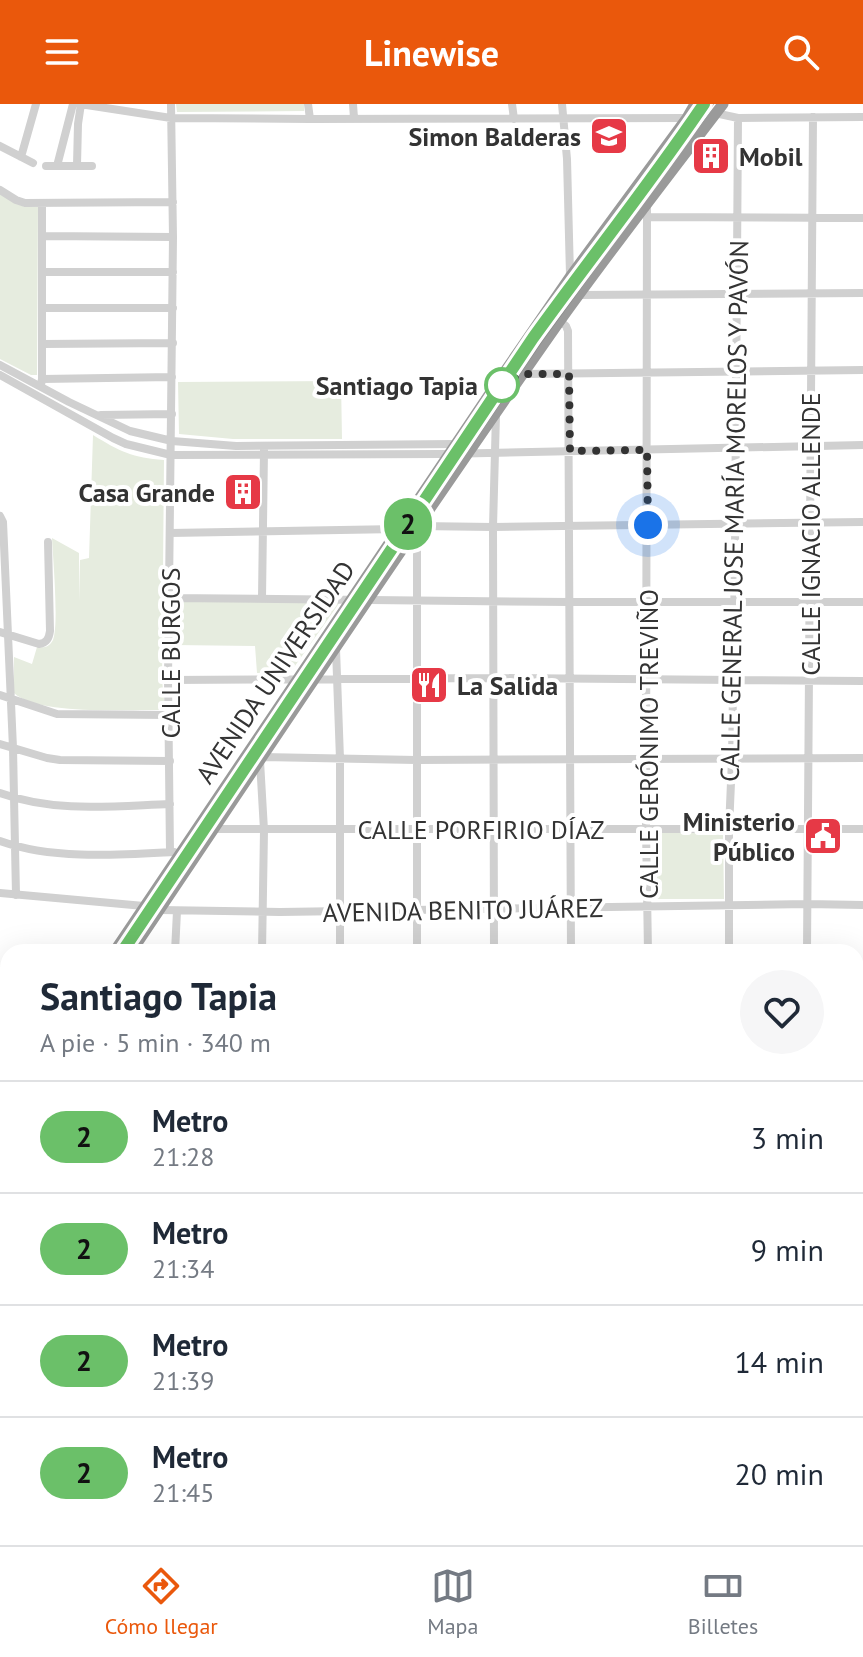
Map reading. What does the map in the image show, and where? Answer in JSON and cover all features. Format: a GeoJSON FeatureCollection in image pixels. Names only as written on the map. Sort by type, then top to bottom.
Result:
{"type":"FeatureCollection","features":[{"type":"Feature","properties":{"kind":"highway","name":"AVENIDA UNIVERSIDAD"},"geometry":{"type":"LineString","coordinates":[[119,944],[176,851],[196,829],[570,277],[695,104]]}},
{"type":"Feature","properties":{"kind":"highway"},"geometry":{"type":"LineString","coordinates":[[705,104],[707,110],[719,109]]}},
{"type":"Feature","properties":{"kind":"highway","name":"AVENIDA UNIVERSIDAD"},"geometry":{"type":"LineString","coordinates":[[137,944],[368,599],[560,321],[719,109]]}},
{"type":"Feature","properties":{"kind":"street"},"geometry":{"type":"LineString","coordinates":[[21,157],[36,104]]}},
{"type":"Feature","properties":{"kind":"street"},"geometry":{"type":"LineString","coordinates":[[73,104],[77,165]]}},
{"type":"Feature","properties":{"kind":"street"},"geometry":{"type":"LineString","coordinates":[[57,166],[80,104],[171,118],[687,118]]}},
{"type":"Feature","properties":{"kind":"street","name":"CALLE BURGOS"},"geometry":{"type":"LineString","coordinates":[[171,104],[173,343],[168,680],[170,804],[176,851]]}},
{"type":"Feature","properties":{"kind":"street"},"geometry":{"type":"LineString","coordinates":[[308,104],[310,119]]}},
{"type":"Feature","properties":{"kind":"street"},"geometry":{"type":"LineString","coordinates":[[353,104],[354,118]]}},
{"type":"Feature","properties":{"kind":"street"},"geometry":{"type":"LineString","coordinates":[[512,104],[514,119]]}},
{"type":"Feature","properties":{"kind":"street"},"geometry":{"type":"LineString","coordinates":[[562,104],[569,186],[570,277]]}},
{"type":"Feature","properties":{"kind":"street"},"geometry":{"type":"LineString","coordinates":[[719,109],[738,118],[863,117]]}},
{"type":"Feature","properties":{"kind":"street","name":"CALLE IGNACIO ALLENDE"},"geometry":{"type":"LineString","coordinates":[[807,944],[813,117]]}},
{"type":"Feature","properties":{"kind":"street","name":"CALLE GENERAL JOSE MARÍA MORELOS Y PAVÓN"},"geometry":{"type":"LineString","coordinates":[[729,944],[738,118]]}},
{"type":"Feature","properties":{"kind":"street"},"geometry":{"type":"LineString","coordinates":[[0,146],[33,163]]}},
{"type":"Feature","properties":{"kind":"street"},"geometry":{"type":"LineString","coordinates":[[46,166],[92,166]]}},
{"type":"Feature","properties":{"kind":"street"},"geometry":{"type":"LineString","coordinates":[[0,190],[25,203],[173,202]]}},
{"type":"Feature","properties":{"kind":"street","name":"CALLE GERÓNIMO TREVIÑO"},"geometry":{"type":"LineString","coordinates":[[647,201],[648,944]]}},
{"type":"Feature","properties":{"kind":"street"},"geometry":{"type":"LineString","coordinates":[[42,203],[42,382]]}},
{"type":"Feature","properties":{"kind":"street"},"geometry":{"type":"LineString","coordinates":[[647,217],[863,218]]}},
{"type":"Feature","properties":{"kind":"street"},"geometry":{"type":"LineString","coordinates":[[42,236],[173,237]]}},
{"type":"Feature","properties":{"kind":"street"},"geometry":{"type":"LineString","coordinates":[[42,272],[173,272]]}},
{"type":"Feature","properties":{"kind":"street"},"geometry":{"type":"LineString","coordinates":[[579,295],[863,293]]}},
{"type":"Feature","properties":{"kind":"street"},"geometry":{"type":"LineString","coordinates":[[42,308],[173,308]]}},
{"type":"Feature","properties":{"kind":"street"},"geometry":{"type":"LineString","coordinates":[[560,321],[568,331],[569,374],[571,944]]}},
{"type":"Feature","properties":{"kind":"street"},"geometry":{"type":"LineString","coordinates":[[42,344],[173,343]]}},
{"type":"Feature","properties":{"kind":"street"},"geometry":{"type":"LineString","coordinates":[[0,365],[42,382],[69,402],[130,431],[172,441],[264,450]]}},
{"type":"Feature","properties":{"kind":"street"},"geometry":{"type":"LineString","coordinates":[[524,374],[863,370]]}},
{"type":"Feature","properties":{"kind":"street"},"geometry":{"type":"LineString","coordinates":[[0,375],[113,438],[171,455],[264,450],[452,449],[469,453],[863,445]]}},
{"type":"Feature","properties":{"kind":"street"},"geometry":{"type":"LineString","coordinates":[[42,382],[172,377]]}},
{"type":"Feature","properties":{"kind":"street"},"geometry":{"type":"LineString","coordinates":[[97,415],[172,414]]}},
{"type":"Feature","properties":{"kind":"street"},"geometry":{"type":"LineString","coordinates":[[494,944],[493,527],[496,414]]}},
{"type":"Feature","properties":{"kind":"street"},"geometry":{"type":"LineString","coordinates":[[262,598],[264,450]]}},
{"type":"Feature","properties":{"kind":"street"},"geometry":{"type":"LineString","coordinates":[[0,517],[3,522],[4,633],[13,748],[16,895]]}},
{"type":"Feature","properties":{"kind":"street"},"geometry":{"type":"LineString","coordinates":[[417,944],[415,531],[493,527],[863,522]]}},
{"type":"Feature","properties":{"kind":"street"},"geometry":{"type":"LineString","coordinates":[[170,533],[398,529]]}},
{"type":"Feature","properties":{"kind":"street"},"geometry":{"type":"LineString","coordinates":[[4,633],[39,644],[49,636],[48,542]]}},
{"type":"Feature","properties":{"kind":"street"},"geometry":{"type":"LineString","coordinates":[[169,598],[863,602]]}},
{"type":"Feature","properties":{"kind":"street"},"geometry":{"type":"LineString","coordinates":[[336,647],[340,759],[340,944]]}},
{"type":"Feature","properties":{"kind":"street"},"geometry":{"type":"LineString","coordinates":[[168,680],[648,678],[863,681]]}},
{"type":"Feature","properties":{"kind":"street"},"geometry":{"type":"LineString","coordinates":[[0,695],[64,714],[169,715]]}},
{"type":"Feature","properties":{"kind":"street"},"geometry":{"type":"LineString","coordinates":[[0,744],[60,760],[170,761]]}},
{"type":"Feature","properties":{"kind":"street"},"geometry":{"type":"LineString","coordinates":[[262,944],[262,759],[863,758]]}},
{"type":"Feature","properties":{"kind":"street"},"geometry":{"type":"LineString","coordinates":[[0,793],[38,804],[66,807],[170,804]]}},
{"type":"Feature","properties":{"kind":"street","name":"CALLE PORFIRIO DÍAZ"},"geometry":{"type":"LineString","coordinates":[[196,829],[863,829]]}},
{"type":"Feature","properties":{"kind":"street"},"geometry":{"type":"LineString","coordinates":[[0,841],[16,847],[65,853],[176,851]]}},
{"type":"Feature","properties":{"kind":"street"},"geometry":{"type":"LineString","coordinates":[[0,893],[144,906]]}},
{"type":"Feature","properties":{"kind":"street","name":"AVENIDA BENITO JUÁREZ"},"geometry":{"type":"LineString","coordinates":[[160,910],[261,912],[863,905]]}},
{"type":"Feature","properties":{"kind":"street"},"geometry":{"type":"LineString","coordinates":[[175,944],[177,911]]}},
{"type":"Feature","properties":{"kind":"shaded area"},"geometry":{"type":"Polygon","coordinates":[[[176,104],[304,104],[304,111],[177,112],[176,104]]]}},
{"type":"Feature","properties":{"kind":"shaded area"},"geometry":{"type":"Polygon","coordinates":[[[0,193],[25,207],[38,207],[37,375],[0,359],[0,193]]]}},
{"type":"Feature","properties":{"kind":"shaded area"},"geometry":{"type":"Polygon","coordinates":[[[341,381],[342,439],[233,439],[179,434],[178,382],[341,381]]]}},
{"type":"Feature","properties":{"kind":"shaded area"},"geometry":{"type":"Polygon","coordinates":[[[93,435],[127,453],[164,460],[163,710],[63,708],[26,700],[14,693],[14,657],[32,664],[37,647],[50,644],[55,632],[52,538],[79,553],[79,602],[80,560],[89,558],[93,435]]]}},
{"type":"Feature","properties":{"kind":"shaded area"},"geometry":{"type":"Polygon","coordinates":[[[174,601],[340,602],[290,673],[257,673],[255,646],[174,645],[174,601]]]}},
{"type":"Feature","properties":{"kind":"shaded area"},"geometry":{"type":"Polygon","coordinates":[[[655,833],[723,833],[724,899],[655,899],[655,833]]]}},
{"type":"Feature","properties":{"kind":"railway"},"geometry":{"type":"LineString","coordinates":[[132,944],[539,342],[711,104]]}},
{"type":"Feature","properties":{"kind":"metro line","name":"2"},"geometry":{"type":"LineString","coordinates":[[127,944],[533,338],[704,104]]}},
{"type":"Feature","properties":{"kind":"place","name":"Simon Balderas"},"geometry":{"type":"Point","coordinates":[609,136]}},
{"type":"Feature","properties":{"kind":"place","name":"Mobil"},"geometry":{"type":"Point","coordinates":[711,156]}},
{"type":"Feature","properties":{"kind":"place","name":"Santiago Tapia"},"geometry":{"type":"Point","coordinates":[502,385]}},
{"type":"Feature","properties":{"kind":"place","name":"Casa Grande"},"geometry":{"type":"Point","coordinates":[243,492]}},
{"type":"Feature","properties":{"kind":"place","name":"La Salida"},"geometry":{"type":"Point","coordinates":[429,685]}},
{"type":"Feature","properties":{"kind":"place","name":"Ministerio Público"},"geometry":{"type":"Point","coordinates":[823,836]}},
{"type":"Feature","properties":{"kind":"route"},"geometry":{"type":"LineString","coordinates":[[502,385],[524,374],[569,374],[570,451],[647,450],[648,525]]}}]}
